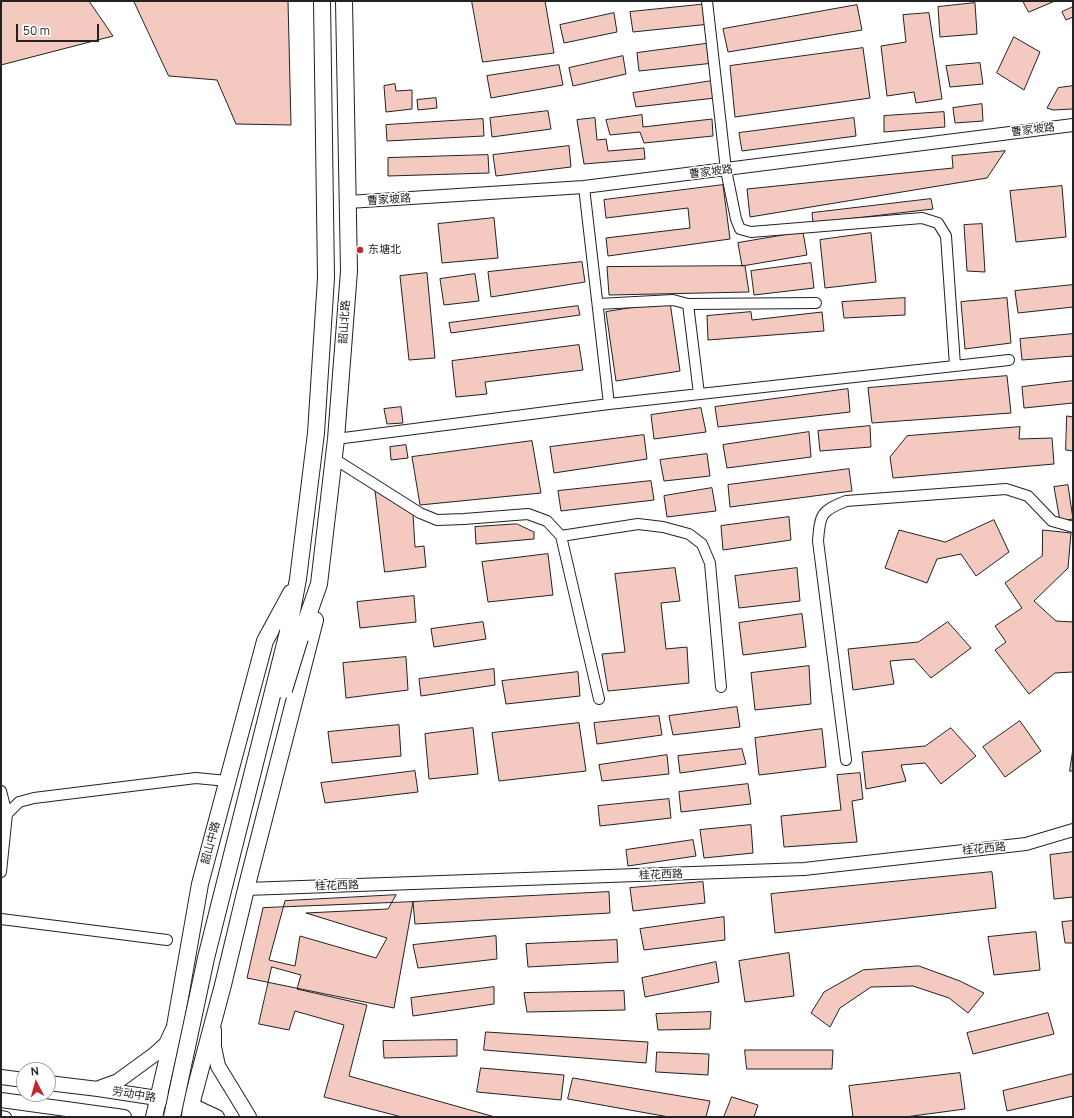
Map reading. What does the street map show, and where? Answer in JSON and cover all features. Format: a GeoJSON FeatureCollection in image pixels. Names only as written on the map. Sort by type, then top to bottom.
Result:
{"type":"FeatureCollection","features":[{"type":"Feature","properties":{"kind":"main road","name":"韶山北路"},"geometry":{"type":"LineString","coordinates":[[294,635],[298,579],[316,433],[326,278],[322,1]]}},
{"type":"Feature","properties":{"kind":"main road","name":"韶山北路"},"geometry":{"type":"LineString","coordinates":[[294,635],[319,584],[336,439],[349,271],[344,1]]}},
{"type":"Feature","properties":{"kind":"main road","name":"韶山中路"},"geometry":{"type":"LineString","coordinates":[[154,1117],[157,1098],[175,1026],[200,884],[227,781],[265,641],[298,579]]}},
{"type":"Feature","properties":{"kind":"main road"},"geometry":{"type":"LineString","coordinates":[[190,1111],[309,647],[316,617],[319,584]]}},
{"type":"Feature","properties":{"kind":"main road","name":"韶山中路"},"geometry":{"type":"LineString","coordinates":[[172,1117],[208,951],[294,635]]}},
{"type":"Feature","properties":{"kind":"main road"},"geometry":{"type":"LineString","coordinates":[[180,1117],[214,960],[294,635]]}},
{"type":"Feature","properties":{"kind":"main road"},"geometry":{"type":"LineString","coordinates":[[214,1020],[214,1047],[218,1066],[249,1117]]}},
{"type":"Feature","properties":{"kind":"main road"},"geometry":{"type":"LineString","coordinates":[[98,1089],[118,1081],[155,1054],[166,1044],[175,1026]]}},
{"type":"Feature","properties":{"kind":"main road"},"geometry":{"type":"LineString","coordinates":[[1,1077],[16,1079]]}},
{"type":"Feature","properties":{"kind":"main road","name":"劳动中路"},"geometry":{"type":"LineString","coordinates":[[56,1084],[157,1098],[190,1111],[217,1117]]}},
{"type":"Feature","properties":{"kind":"main road"},"geometry":{"type":"LineString","coordinates":[[1,1100],[98,1115],[124,1117]]}},
{"type":"Feature","properties":{"kind":"street"},"geometry":{"type":"LineString","coordinates":[[707,1],[726,170],[736,219],[740,229],[751,232],[922,218],[938,223],[946,236],[955,366]]}},
{"type":"Feature","properties":{"kind":"street","name":"曹家坡路"},"geometry":{"type":"LineString","coordinates":[[348,202],[584,187],[1073,125]]}},
{"type":"Feature","properties":{"kind":"street"},"geometry":{"type":"LineString","coordinates":[[584,187],[609,404]]}},
{"type":"Feature","properties":{"kind":"street"},"geometry":{"type":"LineString","coordinates":[[598,304],[672,300],[688,304],[816,303]]}},
{"type":"Feature","properties":{"kind":"street"},"geometry":{"type":"LineString","coordinates":[[688,304],[699,394]]}},
{"type":"Feature","properties":{"kind":"street"},"geometry":{"type":"LineString","coordinates":[[336,439],[609,404],[1009,360]]}},
{"type":"Feature","properties":{"kind":"street"},"geometry":{"type":"LineString","coordinates":[[333,458],[420,513],[437,520],[528,514],[547,521],[561,536],[599,698]]}},
{"type":"Feature","properties":{"kind":"street"},"geometry":{"type":"LineString","coordinates":[[846,760],[818,540],[820,520],[829,508],[846,501],[1006,489],[1028,496],[1052,521],[1073,527]]}},
{"type":"Feature","properties":{"kind":"street"},"geometry":{"type":"LineString","coordinates":[[561,536],[638,524],[663,527],[689,534],[702,544],[710,563],[721,687]]}},
{"type":"Feature","properties":{"kind":"street"},"geometry":{"type":"LineString","coordinates":[[7,814],[19,802],[34,798],[196,778],[227,781]]}},
{"type":"Feature","properties":{"kind":"street"},"geometry":{"type":"LineString","coordinates":[[1,791],[7,814],[2,845],[1,872]]}},
{"type":"Feature","properties":{"kind":"street","name":"桂花西路"},"geometry":{"type":"LineString","coordinates":[[246,889],[804,870],[1026,844],[1073,830]]}},
{"type":"Feature","properties":{"kind":"street"},"geometry":{"type":"LineString","coordinates":[[1,919],[167,940]]}},
{"type":"Feature","properties":{"kind":"street"},"geometry":{"type":"LineString","coordinates":[[1,1116],[6,1117]]}},
{"type":"Feature","properties":{"kind":"building"},"geometry":{"type":"Polygon","coordinates":[[[1,1],[89,1],[113,36],[1,65],[1,1]]]}},
{"type":"Feature","properties":{"kind":"building"},"geometry":{"type":"Polygon","coordinates":[[[134,1],[288,1],[291,125],[236,124],[217,80],[169,76],[134,1]]]}},
{"type":"Feature","properties":{"kind":"building"},"geometry":{"type":"Polygon","coordinates":[[[472,1],[545,1],[554,53],[483,62],[472,1]]]}},
{"type":"Feature","properties":{"kind":"building"},"geometry":{"type":"Polygon","coordinates":[[[1023,1],[1055,1],[1029,12],[1023,1]]]}},
{"type":"Feature","properties":{"kind":"building"},"geometry":{"type":"Polygon","coordinates":[[[975,3],[977,34],[940,37],[938,7],[975,3]]]}},
{"type":"Feature","properties":{"kind":"building"},"geometry":{"type":"Polygon","coordinates":[[[708,4],[710,24],[633,32],[630,12],[708,4]]]}},
{"type":"Feature","properties":{"kind":"building"},"geometry":{"type":"Polygon","coordinates":[[[857,5],[862,30],[728,52],[723,29],[857,5]]]}},
{"type":"Feature","properties":{"kind":"building"},"geometry":{"type":"Polygon","coordinates":[[[1073,7],[1073,17],[1066,20],[1062,12],[1073,7]]]}},
{"type":"Feature","properties":{"kind":"building"},"geometry":{"type":"Polygon","coordinates":[[[614,13],[617,32],[564,43],[560,25],[614,13]]]}},
{"type":"Feature","properties":{"kind":"building"},"geometry":{"type":"Polygon","coordinates":[[[929,13],[942,99],[916,103],[914,92],[887,96],[881,46],[906,42],[903,15],[929,13]]]}},
{"type":"Feature","properties":{"kind":"building"},"geometry":{"type":"Polygon","coordinates":[[[1014,37],[1040,52],[1024,90],[997,73],[1014,37]]]}},
{"type":"Feature","properties":{"kind":"building"},"geometry":{"type":"Polygon","coordinates":[[[712,43],[714,63],[639,71],[637,53],[712,43]]]}},
{"type":"Feature","properties":{"kind":"building"},"geometry":{"type":"Polygon","coordinates":[[[863,48],[870,98],[735,117],[730,66],[863,48]]]}},
{"type":"Feature","properties":{"kind":"building"},"geometry":{"type":"Polygon","coordinates":[[[623,56],[626,74],[573,86],[569,68],[623,56]]]}},
{"type":"Feature","properties":{"kind":"building"},"geometry":{"type":"Polygon","coordinates":[[[980,63],[983,84],[950,87],[946,66],[980,63]]]}},
{"type":"Feature","properties":{"kind":"building"},"geometry":{"type":"Polygon","coordinates":[[[559,65],[563,85],[491,98],[487,76],[559,65]]]}},
{"type":"Feature","properties":{"kind":"building"},"geometry":{"type":"Polygon","coordinates":[[[712,81],[715,98],[636,107],[633,93],[712,81]]]}},
{"type":"Feature","properties":{"kind":"building"},"geometry":{"type":"Polygon","coordinates":[[[395,84],[396,91],[412,90],[412,109],[386,112],[384,86],[395,84]]]}},
{"type":"Feature","properties":{"kind":"building"},"geometry":{"type":"Polygon","coordinates":[[[1073,86],[1073,109],[1053,110],[1047,108],[1058,88],[1073,86]]]}},
{"type":"Feature","properties":{"kind":"building"},"geometry":{"type":"Polygon","coordinates":[[[436,98],[437,108],[418,110],[417,100],[436,98]]]}},
{"type":"Feature","properties":{"kind":"building"},"geometry":{"type":"Polygon","coordinates":[[[982,104],[983,121],[955,123],[953,108],[982,104]]]}},
{"type":"Feature","properties":{"kind":"building"},"geometry":{"type":"Polygon","coordinates":[[[548,111],[551,129],[492,137],[490,118],[548,111]]]}},
{"type":"Feature","properties":{"kind":"building"},"geometry":{"type":"Polygon","coordinates":[[[944,112],[945,127],[884,132],[884,116],[944,112]]]}},
{"type":"Feature","properties":{"kind":"building"},"geometry":{"type":"Polygon","coordinates":[[[642,115],[643,127],[712,119],[713,136],[644,143],[640,132],[610,135],[606,120],[642,115]]]}},
{"type":"Feature","properties":{"kind":"building"},"geometry":{"type":"Polygon","coordinates":[[[595,118],[597,140],[606,139],[608,151],[644,148],[645,159],[584,164],[577,120],[595,118]]]}},
{"type":"Feature","properties":{"kind":"building"},"geometry":{"type":"Polygon","coordinates":[[[854,118],[856,136],[742,151],[739,133],[854,118]]]}},
{"type":"Feature","properties":{"kind":"building"},"geometry":{"type":"Polygon","coordinates":[[[483,119],[484,136],[387,141],[386,125],[483,119]]]}},
{"type":"Feature","properties":{"kind":"building"},"geometry":{"type":"Polygon","coordinates":[[[569,146],[571,167],[496,176],[493,155],[569,146]]]}},
{"type":"Feature","properties":{"kind":"building"},"geometry":{"type":"Polygon","coordinates":[[[1005,151],[987,178],[750,217],[747,189],[953,168],[952,156],[1005,151]]]}},
{"type":"Feature","properties":{"kind":"building"},"geometry":{"type":"Polygon","coordinates":[[[488,155],[489,173],[388,176],[388,158],[488,155]]]}},
{"type":"Feature","properties":{"kind":"building"},"geometry":{"type":"Polygon","coordinates":[[[723,185],[730,239],[608,256],[606,238],[690,228],[688,208],[606,218],[604,200],[723,185]]]}},
{"type":"Feature","properties":{"kind":"building"},"geometry":{"type":"Polygon","coordinates":[[[1062,186],[1066,237],[1016,242],[1010,191],[1062,186]]]}},
{"type":"Feature","properties":{"kind":"building"},"geometry":{"type":"Polygon","coordinates":[[[931,199],[933,209],[813,223],[812,213],[931,199]]]}},
{"type":"Feature","properties":{"kind":"building"},"geometry":{"type":"Polygon","coordinates":[[[494,218],[498,258],[442,263],[438,224],[494,218]]]}},
{"type":"Feature","properties":{"kind":"building"},"geometry":{"type":"Polygon","coordinates":[[[982,224],[985,272],[967,271],[964,225],[982,224]]]}},
{"type":"Feature","properties":{"kind":"building"},"geometry":{"type":"Polygon","coordinates":[[[803,232],[807,255],[742,266],[738,243],[803,232]]]}},
{"type":"Feature","properties":{"kind":"building"},"geometry":{"type":"Polygon","coordinates":[[[871,233],[876,282],[825,288],[820,240],[871,233]]]}},
{"type":"Feature","properties":{"kind":"building"},"geometry":{"type":"Polygon","coordinates":[[[582,262],[585,282],[491,297],[488,272],[582,262]]]}},
{"type":"Feature","properties":{"kind":"building"},"geometry":{"type":"Polygon","coordinates":[[[811,263],[814,288],[754,295],[751,271],[811,263]]]}},
{"type":"Feature","properties":{"kind":"building"},"geometry":{"type":"Polygon","coordinates":[[[745,266],[749,292],[609,295],[607,267],[745,266]]]}},
{"type":"Feature","properties":{"kind":"building"},"geometry":{"type":"Polygon","coordinates":[[[427,273],[435,358],[409,360],[400,276],[427,273]]]}},
{"type":"Feature","properties":{"kind":"building"},"geometry":{"type":"Polygon","coordinates":[[[475,274],[479,301],[444,305],[440,279],[475,274]]]}},
{"type":"Feature","properties":{"kind":"building"},"geometry":{"type":"Polygon","coordinates":[[[1073,285],[1073,307],[1018,313],[1015,291],[1073,285]]]}},
{"type":"Feature","properties":{"kind":"building"},"geometry":{"type":"Polygon","coordinates":[[[905,298],[905,315],[844,318],[842,302],[905,298]]]}},
{"type":"Feature","properties":{"kind":"building"},"geometry":{"type":"Polygon","coordinates":[[[1007,298],[1011,343],[965,349],[961,302],[1007,298]]]}},
{"type":"Feature","properties":{"kind":"building"},"geometry":{"type":"Polygon","coordinates":[[[670,302],[680,371],[616,381],[606,312],[670,302]]]}},
{"type":"Feature","properties":{"kind":"building"},"geometry":{"type":"Polygon","coordinates":[[[578,306],[580,315],[451,333],[449,323],[578,306]]]}},
{"type":"Feature","properties":{"kind":"building"},"geometry":{"type":"Polygon","coordinates":[[[751,312],[752,320],[822,312],[824,331],[708,340],[707,316],[751,312]]]}},
{"type":"Feature","properties":{"kind":"building"},"geometry":{"type":"Polygon","coordinates":[[[1073,334],[1073,356],[1022,360],[1020,339],[1073,334]]]}},
{"type":"Feature","properties":{"kind":"building"},"geometry":{"type":"Polygon","coordinates":[[[579,345],[583,370],[485,382],[487,394],[456,397],[452,361],[579,345]]]}},
{"type":"Feature","properties":{"kind":"building"},"geometry":{"type":"Polygon","coordinates":[[[1007,376],[1011,413],[872,423],[868,388],[1007,376]]]}},
{"type":"Feature","properties":{"kind":"building"},"geometry":{"type":"Polygon","coordinates":[[[1073,381],[1073,403],[1024,408],[1022,387],[1073,381]]]}},
{"type":"Feature","properties":{"kind":"building"},"geometry":{"type":"Polygon","coordinates":[[[848,389],[850,412],[718,427],[715,407],[848,389]]]}},
{"type":"Feature","properties":{"kind":"building"},"geometry":{"type":"Polygon","coordinates":[[[401,407],[403,423],[387,424],[384,409],[401,407]]]}},
{"type":"Feature","properties":{"kind":"building"},"geometry":{"type":"Polygon","coordinates":[[[701,408],[706,432],[654,439],[651,415],[701,408]]]}},
{"type":"Feature","properties":{"kind":"building"},"geometry":{"type":"Polygon","coordinates":[[[1067,416],[1073,417],[1073,451],[1066,450],[1067,416]]]}},
{"type":"Feature","properties":{"kind":"building"},"geometry":{"type":"Polygon","coordinates":[[[870,426],[871,447],[820,451],[818,431],[870,426]]]}},
{"type":"Feature","properties":{"kind":"building"},"geometry":{"type":"Polygon","coordinates":[[[1020,427],[1019,439],[1052,438],[1054,464],[893,478],[890,457],[907,436],[1020,427]]]}},
{"type":"Feature","properties":{"kind":"building"},"geometry":{"type":"Polygon","coordinates":[[[809,432],[811,457],[727,468],[723,445],[809,432]]]}},
{"type":"Feature","properties":{"kind":"building"},"geometry":{"type":"Polygon","coordinates":[[[644,435],[647,459],[554,473],[550,447],[644,435]]]}},
{"type":"Feature","properties":{"kind":"building"},"geometry":{"type":"Polygon","coordinates":[[[532,441],[541,493],[420,505],[412,457],[532,441]]]}},
{"type":"Feature","properties":{"kind":"building"},"geometry":{"type":"Polygon","coordinates":[[[406,445],[408,458],[391,460],[390,447],[406,445]]]}},
{"type":"Feature","properties":{"kind":"building"},"geometry":{"type":"Polygon","coordinates":[[[707,454],[710,476],[664,481],[660,460],[707,454]]]}},
{"type":"Feature","properties":{"kind":"building"},"geometry":{"type":"Polygon","coordinates":[[[849,469],[852,491],[730,507],[728,485],[849,469]]]}},
{"type":"Feature","properties":{"kind":"building"},"geometry":{"type":"Polygon","coordinates":[[[651,481],[654,500],[561,511],[558,491],[651,481]]]}},
{"type":"Feature","properties":{"kind":"building"},"geometry":{"type":"Polygon","coordinates":[[[1068,485],[1073,519],[1060,521],[1054,487],[1068,485]]]}},
{"type":"Feature","properties":{"kind":"building"},"geometry":{"type":"Polygon","coordinates":[[[375,488],[413,514],[415,547],[424,546],[426,567],[385,572],[375,488]]]}},
{"type":"Feature","properties":{"kind":"building"},"geometry":{"type":"Polygon","coordinates":[[[712,488],[716,511],[667,517],[664,496],[712,488]]]}},
{"type":"Feature","properties":{"kind":"building"},"geometry":{"type":"Polygon","coordinates":[[[789,517],[791,540],[723,550],[721,526],[789,517]]]}},
{"type":"Feature","properties":{"kind":"building"},"geometry":{"type":"Polygon","coordinates":[[[994,520],[1009,552],[976,576],[961,554],[937,559],[927,583],[885,568],[899,530],[945,542],[994,520]]]}},
{"type":"Feature","properties":{"kind":"building"},"geometry":{"type":"Polygon","coordinates":[[[517,524],[534,532],[534,539],[476,544],[475,527],[517,524]]]}},
{"type":"Feature","properties":{"kind":"building"},"geometry":{"type":"Polygon","coordinates":[[[1043,530],[1071,533],[1068,568],[1034,601],[1056,621],[1073,622],[1073,672],[1055,673],[1029,694],[995,650],[1006,642],[995,626],[1022,608],[1005,583],[1042,556],[1043,530]]]}},
{"type":"Feature","properties":{"kind":"building"},"geometry":{"type":"Polygon","coordinates":[[[548,554],[553,595],[488,602],[482,562],[548,554]]]}},
{"type":"Feature","properties":{"kind":"building"},"geometry":{"type":"Polygon","coordinates":[[[675,568],[680,601],[661,603],[666,649],[687,647],[689,683],[608,691],[602,654],[625,652],[615,574],[675,568]]]}},
{"type":"Feature","properties":{"kind":"building"},"geometry":{"type":"Polygon","coordinates":[[[797,568],[800,601],[739,608],[735,576],[797,568]]]}},
{"type":"Feature","properties":{"kind":"building"},"geometry":{"type":"Polygon","coordinates":[[[414,596],[416,622],[360,628],[357,602],[414,596]]]}},
{"type":"Feature","properties":{"kind":"building"},"geometry":{"type":"Polygon","coordinates":[[[802,614],[806,647],[743,655],[739,623],[802,614]]]}},
{"type":"Feature","properties":{"kind":"building"},"geometry":{"type":"Polygon","coordinates":[[[483,622],[486,639],[434,647],[431,629],[483,622]]]}},
{"type":"Feature","properties":{"kind":"building"},"geometry":{"type":"Polygon","coordinates":[[[948,622],[971,648],[931,678],[914,659],[890,661],[894,684],[853,690],[848,649],[918,642],[948,622]]]}},
{"type":"Feature","properties":{"kind":"building"},"geometry":{"type":"Polygon","coordinates":[[[406,657],[408,690],[346,698],[343,663],[406,657]]]}},
{"type":"Feature","properties":{"kind":"building"},"geometry":{"type":"Polygon","coordinates":[[[809,666],[811,704],[755,710],[751,673],[809,666]]]}},
{"type":"Feature","properties":{"kind":"building"},"geometry":{"type":"Polygon","coordinates":[[[494,669],[495,685],[421,696],[419,679],[494,669]]]}},
{"type":"Feature","properties":{"kind":"building"},"geometry":{"type":"Polygon","coordinates":[[[578,672],[580,696],[506,704],[502,681],[578,672]]]}},
{"type":"Feature","properties":{"kind":"building"},"geometry":{"type":"Polygon","coordinates":[[[737,707],[740,727],[673,735],[669,716],[737,707]]]}},
{"type":"Feature","properties":{"kind":"building"},"geometry":{"type":"Polygon","coordinates":[[[659,716],[662,735],[597,744],[594,723],[659,716]]]}},
{"type":"Feature","properties":{"kind":"building"},"geometry":{"type":"Polygon","coordinates":[[[1020,721],[1041,751],[1005,777],[983,747],[1020,721]]]}},
{"type":"Feature","properties":{"kind":"building"},"geometry":{"type":"Polygon","coordinates":[[[579,723],[586,771],[499,781],[492,733],[579,723]]]}},
{"type":"Feature","properties":{"kind":"building"},"geometry":{"type":"Polygon","coordinates":[[[399,725],[401,756],[332,763],[328,732],[399,725]]]}},
{"type":"Feature","properties":{"kind":"building"},"geometry":{"type":"Polygon","coordinates":[[[473,728],[478,774],[429,779],[425,734],[473,728]]]}},
{"type":"Feature","properties":{"kind":"building"},"geometry":{"type":"Polygon","coordinates":[[[951,728],[976,756],[941,784],[925,763],[901,765],[906,781],[866,789],[862,752],[925,746],[951,728]]]}},
{"type":"Feature","properties":{"kind":"building"},"geometry":{"type":"Polygon","coordinates":[[[822,729],[826,767],[759,775],[755,738],[822,729]]]}},
{"type":"Feature","properties":{"kind":"building"},"geometry":{"type":"Polygon","coordinates":[[[742,749],[746,764],[680,773],[678,756],[742,749]]]}},
{"type":"Feature","properties":{"kind":"building"},"geometry":{"type":"Polygon","coordinates":[[[1073,749],[1073,771],[1070,771],[1073,749]]]}},
{"type":"Feature","properties":{"kind":"building"},"geometry":{"type":"Polygon","coordinates":[[[667,755],[669,774],[602,781],[599,765],[667,755]]]}},
{"type":"Feature","properties":{"kind":"building"},"geometry":{"type":"Polygon","coordinates":[[[415,771],[418,792],[325,803],[321,783],[415,771]]]}},
{"type":"Feature","properties":{"kind":"building"},"geometry":{"type":"Polygon","coordinates":[[[860,773],[863,799],[852,801],[857,842],[784,847],[781,816],[841,810],[837,775],[860,773]]]}},
{"type":"Feature","properties":{"kind":"building"},"geometry":{"type":"Polygon","coordinates":[[[748,784],[751,804],[681,812],[679,792],[748,784]]]}},
{"type":"Feature","properties":{"kind":"building"},"geometry":{"type":"Polygon","coordinates":[[[669,799],[671,818],[600,826],[598,806],[669,799]]]}},
{"type":"Feature","properties":{"kind":"building"},"geometry":{"type":"Polygon","coordinates":[[[751,825],[753,853],[704,858],[700,830],[751,825]]]}},
{"type":"Feature","properties":{"kind":"building"},"geometry":{"type":"Polygon","coordinates":[[[693,840],[696,856],[628,866],[626,850],[693,840]]]}},
{"type":"Feature","properties":{"kind":"building"},"geometry":{"type":"Polygon","coordinates":[[[1073,852],[1073,897],[1054,899],[1050,855],[1073,852]]]}},
{"type":"Feature","properties":{"kind":"building"},"geometry":{"type":"Polygon","coordinates":[[[992,872],[996,908],[775,933],[771,894],[992,872]]]}},
{"type":"Feature","properties":{"kind":"building"},"geometry":{"type":"Polygon","coordinates":[[[703,882],[705,903],[633,911],[630,888],[703,882]]]}},
{"type":"Feature","properties":{"kind":"building"},"geometry":{"type":"Polygon","coordinates":[[[609,892],[610,913],[415,924],[413,902],[609,892]]]}},
{"type":"Feature","properties":{"kind":"building"},"geometry":{"type":"Polygon","coordinates":[[[396,895],[388,909],[306,913],[387,938],[376,958],[300,936],[295,966],[269,960],[285,901],[396,895]]]}},
{"type":"Feature","properties":{"kind":"building"},"geometry":{"type":"Polygon","coordinates":[[[413,902],[394,1008],[247,978],[263,908],[413,902]]]}},
{"type":"Feature","properties":{"kind":"building"},"geometry":{"type":"Polygon","coordinates":[[[724,917],[725,940],[644,950],[640,929],[724,917]]]}},
{"type":"Feature","properties":{"kind":"building"},"geometry":{"type":"Polygon","coordinates":[[[1073,921],[1073,943],[1065,943],[1062,922],[1073,921]]]}},
{"type":"Feature","properties":{"kind":"building"},"geometry":{"type":"Polygon","coordinates":[[[1036,932],[1040,970],[994,975],[988,937],[1036,932]]]}},
{"type":"Feature","properties":{"kind":"building"},"geometry":{"type":"Polygon","coordinates":[[[496,936],[497,959],[418,968],[413,945],[496,936]]]}},
{"type":"Feature","properties":{"kind":"building"},"geometry":{"type":"Polygon","coordinates":[[[617,940],[618,962],[528,967],[526,944],[617,940]]]}},
{"type":"Feature","properties":{"kind":"building"},"geometry":{"type":"Polygon","coordinates":[[[789,953],[794,996],[745,1002],[739,961],[789,953]]]}},
{"type":"Feature","properties":{"kind":"building"},"geometry":{"type":"Polygon","coordinates":[[[716,962],[719,982],[645,997],[642,978],[716,962]]]}},
{"type":"Feature","properties":{"kind":"building"},"geometry":{"type":"Polygon","coordinates":[[[919,966],[960,981],[984,993],[968,1013],[949,998],[913,986],[871,987],[840,1008],[830,1027],[811,1013],[824,992],[863,970],[919,966]]]}},
{"type":"Feature","properties":{"kind":"building"},"geometry":{"type":"Polygon","coordinates":[[[272,967],[301,975],[297,989],[367,1005],[349,1076],[495,1117],[402,1117],[324,1097],[344,1025],[295,1011],[289,1030],[259,1024],[272,967]]]}},
{"type":"Feature","properties":{"kind":"building"},"geometry":{"type":"Polygon","coordinates":[[[494,987],[494,1004],[413,1016],[411,998],[494,987]]]}},
{"type":"Feature","properties":{"kind":"building"},"geometry":{"type":"Polygon","coordinates":[[[624,991],[625,1010],[527,1012],[524,993],[624,991]]]}},
{"type":"Feature","properties":{"kind":"building"},"geometry":{"type":"Polygon","coordinates":[[[711,1012],[710,1029],[658,1030],[656,1014],[711,1012]]]}},
{"type":"Feature","properties":{"kind":"building"},"geometry":{"type":"Polygon","coordinates":[[[1048,1013],[1054,1034],[973,1054],[967,1033],[1048,1013]]]}},
{"type":"Feature","properties":{"kind":"building"},"geometry":{"type":"Polygon","coordinates":[[[486,1032],[648,1042],[646,1063],[484,1050],[486,1032]]]}},
{"type":"Feature","properties":{"kind":"building"},"geometry":{"type":"Polygon","coordinates":[[[457,1040],[457,1056],[384,1058],[383,1041],[457,1040]]]}},
{"type":"Feature","properties":{"kind":"building"},"geometry":{"type":"Polygon","coordinates":[[[745,1050],[833,1050],[832,1069],[747,1069],[745,1050]]]}},
{"type":"Feature","properties":{"kind":"building"},"geometry":{"type":"Polygon","coordinates":[[[657,1052],[709,1054],[708,1075],[656,1072],[657,1052]]]}},
{"type":"Feature","properties":{"kind":"building"},"geometry":{"type":"Polygon","coordinates":[[[481,1068],[564,1075],[561,1100],[477,1092],[481,1068]]]}},
{"type":"Feature","properties":{"kind":"building"},"geometry":{"type":"Polygon","coordinates":[[[960,1073],[965,1109],[905,1117],[853,1117],[849,1086],[960,1073]]]}},
{"type":"Feature","properties":{"kind":"building"},"geometry":{"type":"Polygon","coordinates":[[[1073,1074],[1073,1096],[1007,1111],[1003,1091],[1073,1074]]]}},
{"type":"Feature","properties":{"kind":"building"},"geometry":{"type":"Polygon","coordinates":[[[573,1078],[710,1101],[706,1117],[669,1117],[568,1099],[573,1078]]]}},
{"type":"Feature","properties":{"kind":"building"},"geometry":{"type":"Polygon","coordinates":[[[732,1097],[758,1105],[754,1117],[724,1117],[732,1097]]]}},
{"type":"Feature","properties":{"kind":"place","name":"东塘北"},"geometry":{"type":"Point","coordinates":[360,250]}}]}
